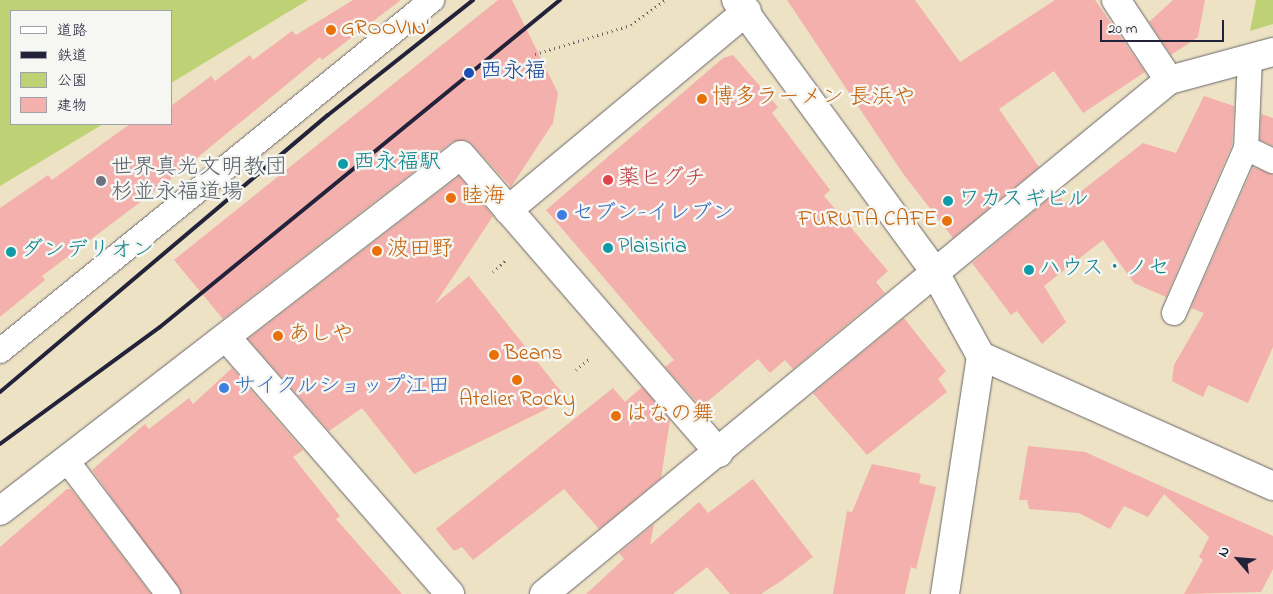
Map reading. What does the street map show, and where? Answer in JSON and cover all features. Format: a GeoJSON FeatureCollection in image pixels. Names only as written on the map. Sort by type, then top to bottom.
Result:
{"type":"FeatureCollection","features":[{"type":"Feature","properties":{"kind":"street"},"geometry":{"type":"LineString","coordinates":[[1116,0],[1169,80]]}},
{"type":"Feature","properties":{"kind":"street"},"geometry":{"type":"LineString","coordinates":[[508,210],[742,6],[934,271],[981,356],[1273,486]]}},
{"type":"Feature","properties":{"kind":"street"},"geometry":{"type":"LineString","coordinates":[[544,594],[719,453],[934,271],[1169,80],[1262,55]]}},
{"type":"Feature","properties":{"kind":"street"},"geometry":{"type":"LineString","coordinates":[[0,511],[68,462],[461,155],[719,453]]}},
{"type":"Feature","properties":{"kind":"street"},"geometry":{"type":"LineString","coordinates":[[226,337],[450,594]]}},
{"type":"Feature","properties":{"kind":"street"},"geometry":{"type":"LineString","coordinates":[[946,594],[981,356]]}},
{"type":"Feature","properties":{"kind":"lane"},"geometry":{"type":"LineString","coordinates":[[0,351],[432,0]]}},
{"type":"Feature","properties":{"kind":"lane"},"geometry":{"type":"LineString","coordinates":[[1174,313],[1246,148],[1262,55]]}},
{"type":"Feature","properties":{"kind":"lane"},"geometry":{"type":"LineString","coordinates":[[1246,148],[1273,160]]}},
{"type":"Feature","properties":{"kind":"lane"},"geometry":{"type":"LineString","coordinates":[[68,462],[168,594]]}},
{"type":"Feature","properties":{"kind":"path"},"geometry":{"type":"LineString","coordinates":[[535,54],[631,25],[665,0]]}},
{"type":"Feature","properties":{"kind":"path"},"geometry":{"type":"LineString","coordinates":[[576,370],[595,354]]}},
{"type":"Feature","properties":{"kind":"green space"},"geometry":{"type":"Polygon","coordinates":[[[0,0],[308,0],[172,82],[172,10],[10,10],[10,125],[101,125],[0,186],[0,0]]]}},
{"type":"Feature","properties":{"kind":"green space"},"geometry":{"type":"Polygon","coordinates":[[[1256,0],[1273,0],[1273,24],[1250,31],[1256,0]]]}},
{"type":"Feature","properties":{"kind":"building"},"geometry":{"type":"Polygon","coordinates":[[[353,0],[401,0],[322,60],[320,57],[175,176],[42,276],[45,280],[0,317],[0,208],[48,175],[52,180],[129,125],[172,125],[172,105],[211,76],[215,81],[250,55],[253,60],[292,31],[296,35],[353,0]]]}},
{"type":"Feature","properties":{"kind":"building","name":"西永福駅"},"geometry":{"type":"Polygon","coordinates":[[[498,0],[512,0],[558,93],[553,123],[511,187],[472,144],[466,140],[452,142],[223,319],[174,260],[498,0]]]}},
{"type":"Feature","properties":{"kind":"building"},"geometry":{"type":"Polygon","coordinates":[[[787,0],[915,0],[960,62],[1055,0],[1095,0],[1145,72],[1083,113],[1054,71],[999,109],[1039,167],[953,238],[904,175],[787,0]]]}},
{"type":"Feature","properties":{"kind":"building"},"geometry":{"type":"Polygon","coordinates":[[[1173,0],[1205,0],[1198,37],[1171,55],[1149,22],[1173,0]]]}},
{"type":"Feature","properties":{"kind":"building"},"geometry":{"type":"Polygon","coordinates":[[[733,55],[778,107],[772,113],[830,190],[824,196],[888,271],[876,282],[885,293],[793,369],[785,360],[770,373],[758,359],[701,407],[665,367],[674,360],[546,210],[723,58],[733,55]]]}},
{"type":"Feature","properties":{"kind":"building"},"geometry":{"type":"Polygon","coordinates":[[[1204,96],[1234,106],[1232,145],[1166,297],[1134,283],[1103,240],[1044,286],[1066,322],[1042,344],[1017,311],[1011,315],[972,263],[1057,192],[1065,204],[1143,143],[1176,153],[1204,96]]]}},
{"type":"Feature","properties":{"kind":"building"},"geometry":{"type":"Polygon","coordinates":[[[1261,114],[1273,118],[1273,146],[1260,140],[1261,114]]]}},
{"type":"Feature","properties":{"kind":"building"},"geometry":{"type":"Polygon","coordinates":[[[1253,167],[1273,175],[1273,347],[1248,403],[1208,385],[1203,397],[1172,381],[1174,365],[1204,313],[1191,308],[1253,167]]]}},
{"type":"Feature","properties":{"kind":"building"},"geometry":{"type":"Polygon","coordinates":[[[459,176],[493,216],[435,304],[469,276],[567,399],[414,474],[362,408],[329,431],[248,339],[459,176]]]}},
{"type":"Feature","properties":{"kind":"building"},"geometry":{"type":"Polygon","coordinates":[[[904,318],[946,371],[938,379],[947,392],[867,455],[813,393],[904,318]]]}},
{"type":"Feature","properties":{"kind":"building"},"geometry":{"type":"Polygon","coordinates":[[[232,368],[303,450],[293,457],[340,516],[336,519],[402,594],[181,594],[92,470],[145,424],[149,429],[189,398],[193,404],[232,368]]]}},
{"type":"Feature","properties":{"kind":"building"},"geometry":{"type":"Polygon","coordinates":[[[642,387],[670,420],[661,478],[599,529],[564,489],[473,560],[462,547],[454,551],[436,529],[613,388],[625,402],[642,387]]]}},
{"type":"Feature","properties":{"kind":"building"},"geometry":{"type":"Polygon","coordinates":[[[1028,446],[1085,452],[1273,536],[1273,569],[1261,592],[1184,594],[1203,560],[1199,557],[1209,537],[1164,494],[1148,517],[1124,506],[1110,529],[1079,513],[1029,509],[1027,500],[1019,500],[1028,446]]]}},
{"type":"Feature","properties":{"kind":"building"},"geometry":{"type":"Polygon","coordinates":[[[872,464],[921,474],[919,483],[936,487],[916,569],[911,567],[905,594],[833,594],[847,511],[852,512],[872,464]]]}},
{"type":"Feature","properties":{"kind":"building"},"geometry":{"type":"Polygon","coordinates":[[[753,479],[813,557],[781,581],[761,594],[730,594],[707,567],[673,594],[586,594],[624,559],[619,553],[654,524],[650,545],[699,502],[708,513],[753,479]]]}},
{"type":"Feature","properties":{"kind":"building"},"geometry":{"type":"Polygon","coordinates":[[[67,489],[71,489],[151,594],[0,594],[0,547],[67,489]]]}},
{"type":"Feature","properties":{"kind":"railway"},"geometry":{"type":"LineString","coordinates":[[0,392],[328,115],[473,0]]}},
{"type":"Feature","properties":{"kind":"railway"},"geometry":{"type":"LineString","coordinates":[[0,444],[160,327],[560,0]]}},
{"type":"Feature","properties":{"kind":"place","name":"GROOVIN‘"},"geometry":{"type":"Point","coordinates":[331,30]}},
{"type":"Feature","properties":{"kind":"place","name":"西永福"},"geometry":{"type":"Point","coordinates":[469,73]}},
{"type":"Feature","properties":{"kind":"place","name":"博多ラーメン 長浜や"},"geometry":{"type":"Point","coordinates":[702,99]}},
{"type":"Feature","properties":{"kind":"place","name":"西永福駅"},"geometry":{"type":"Point","coordinates":[343,164]}},
{"type":"Feature","properties":{"kind":"place","name":"薬ヒグチ"},"geometry":{"type":"Point","coordinates":[608,180]}},
{"type":"Feature","properties":{"kind":"place","name":"世界真光文明教団 杉並永福道場"},"geometry":{"type":"Point","coordinates":[101,181]}},
{"type":"Feature","properties":{"kind":"place","name":"睦海"},"geometry":{"type":"Point","coordinates":[451,198]}},
{"type":"Feature","properties":{"kind":"place","name":"ワカスギビル"},"geometry":{"type":"Point","coordinates":[948,201]}},
{"type":"Feature","properties":{"kind":"place","name":"セブン-イレブン"},"geometry":{"type":"Point","coordinates":[562,215]}},
{"type":"Feature","properties":{"kind":"place","name":"FURUTA CAFE"},"geometry":{"type":"Point","coordinates":[947,221]}},
{"type":"Feature","properties":{"kind":"place","name":"Plaisiria"},"geometry":{"type":"Point","coordinates":[608,248]}},
{"type":"Feature","properties":{"kind":"place","name":"波田野"},"geometry":{"type":"Point","coordinates":[377,251]}},
{"type":"Feature","properties":{"kind":"place","name":"ダンデリオン"},"geometry":{"type":"Point","coordinates":[11,252]}},
{"type":"Feature","properties":{"kind":"place","name":"ハウス・ノセ"},"geometry":{"type":"Point","coordinates":[1029,270]}},
{"type":"Feature","properties":{"kind":"place","name":"あしや"},"geometry":{"type":"Point","coordinates":[278,336]}},
{"type":"Feature","properties":{"kind":"place","name":"Beans"},"geometry":{"type":"Point","coordinates":[494,355]}},
{"type":"Feature","properties":{"kind":"place","name":"Atelier Rocky"},"geometry":{"type":"Point","coordinates":[517,380]}},
{"type":"Feature","properties":{"kind":"place","name":"サイクルショップ江田"},"geometry":{"type":"Point","coordinates":[224,388]}},
{"type":"Feature","properties":{"kind":"place","name":"はなの舞"},"geometry":{"type":"Point","coordinates":[616,416]}}]}
